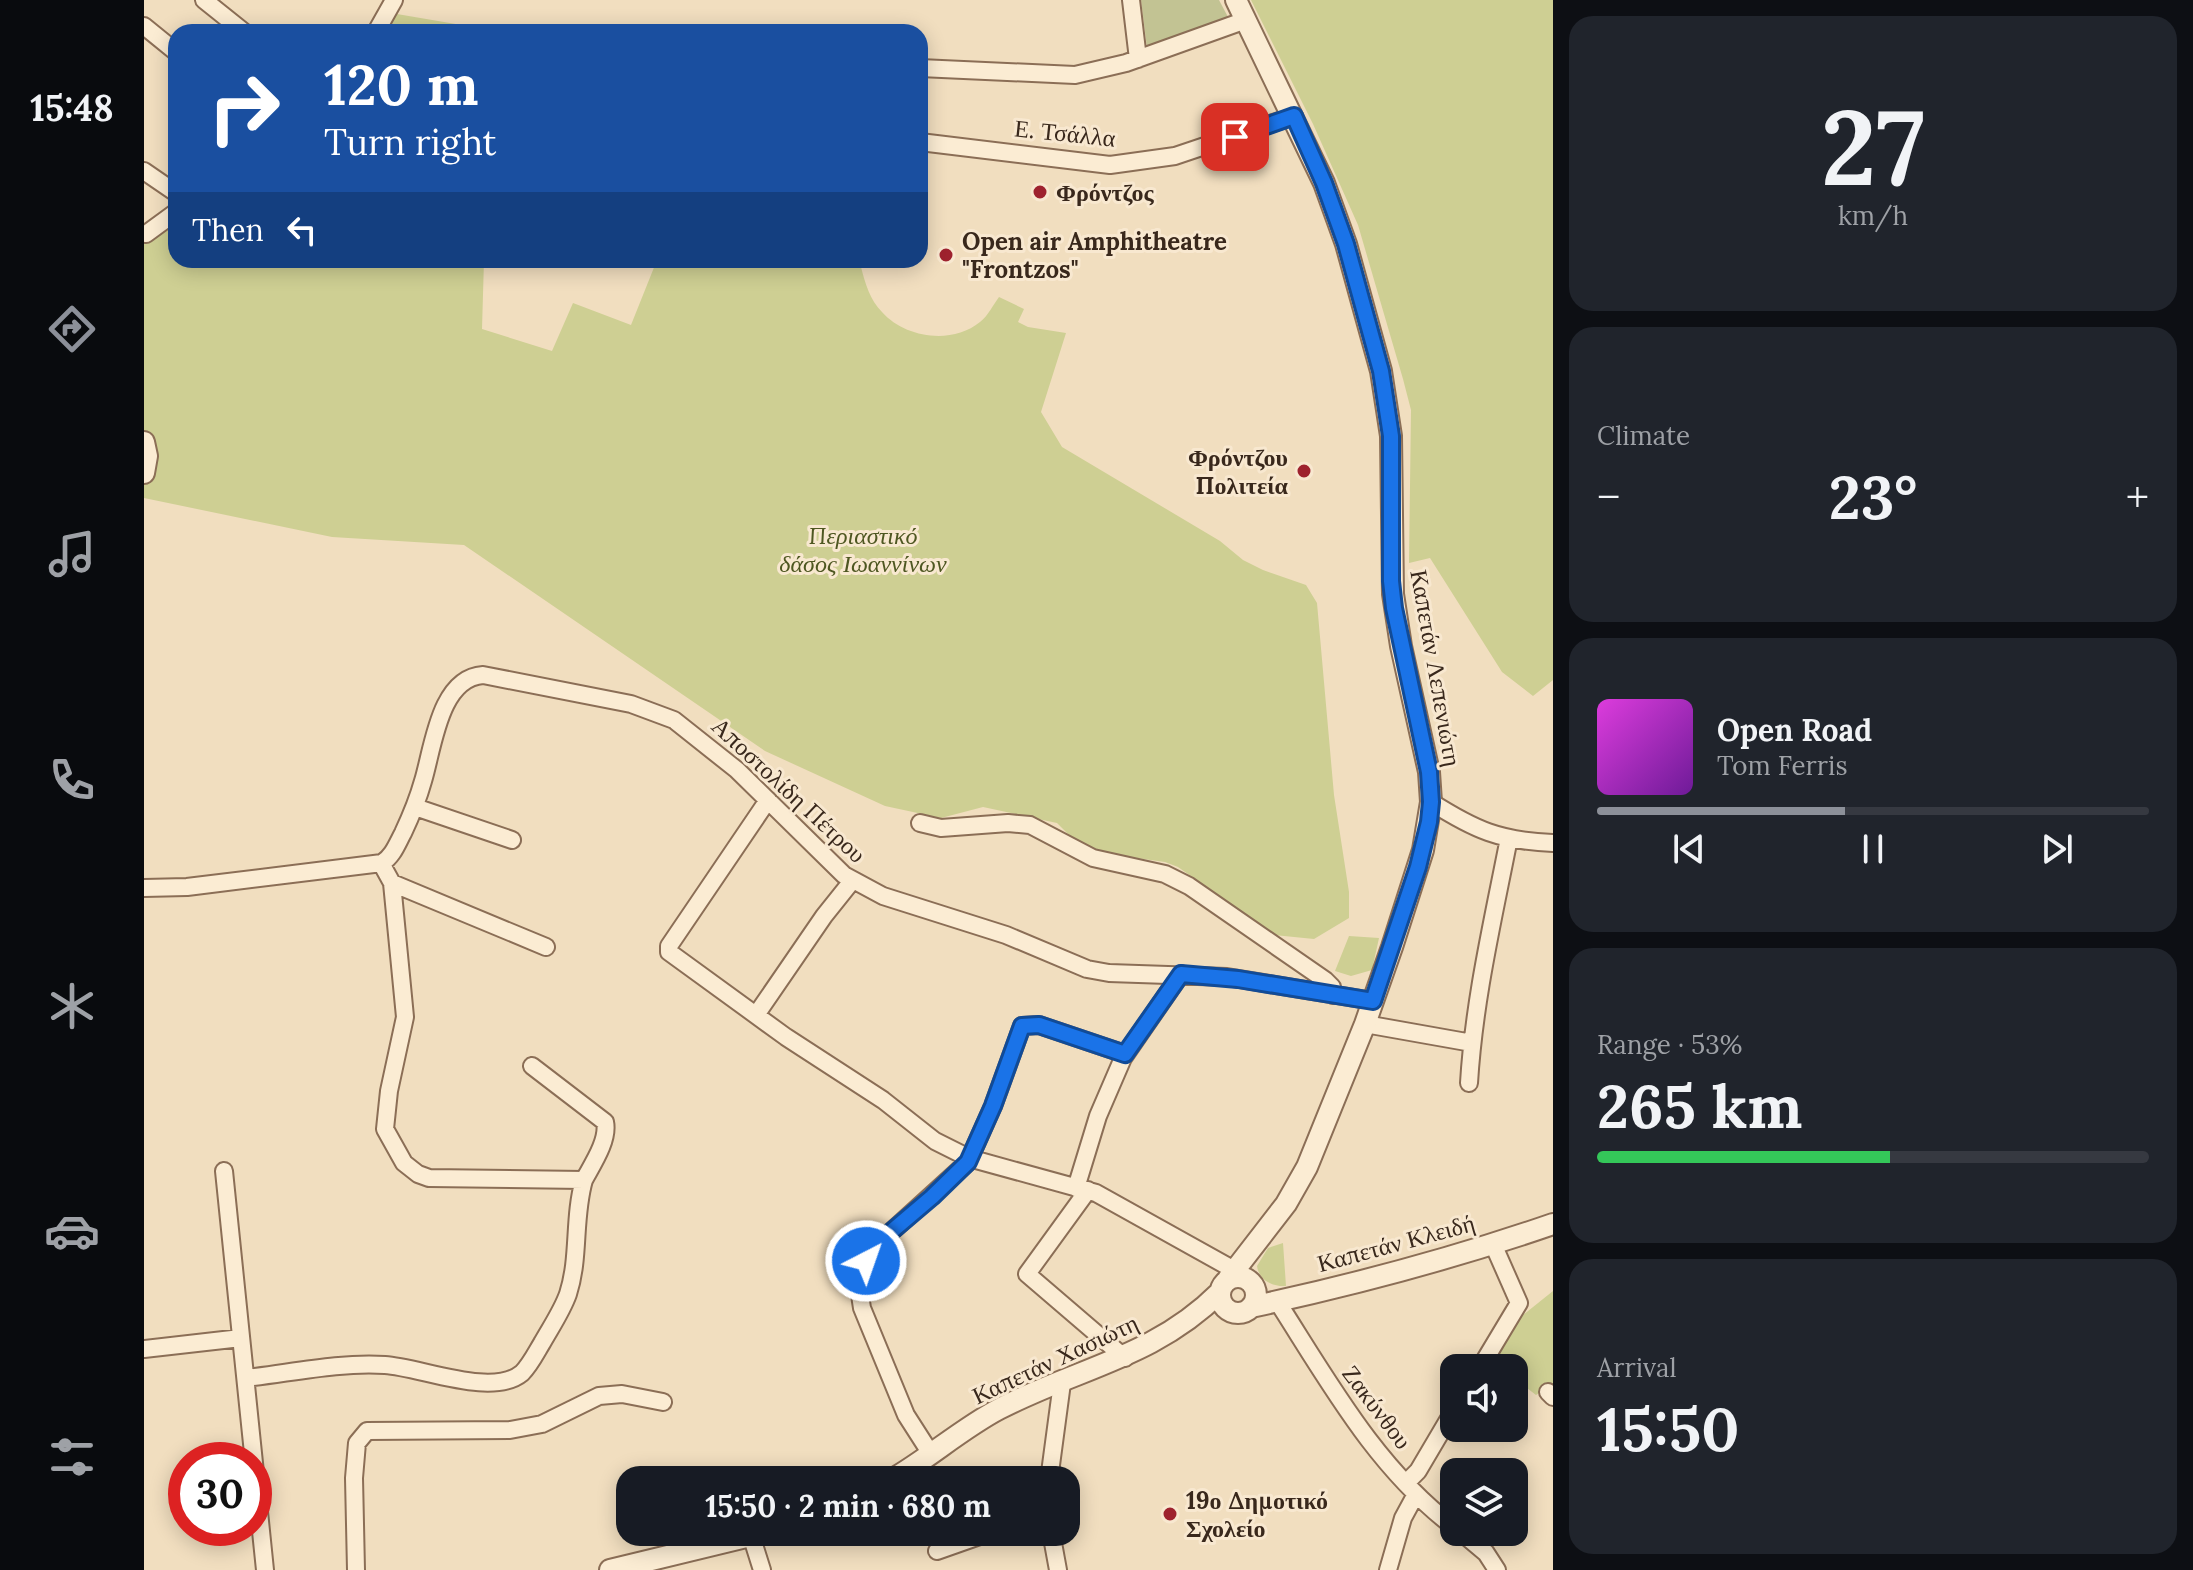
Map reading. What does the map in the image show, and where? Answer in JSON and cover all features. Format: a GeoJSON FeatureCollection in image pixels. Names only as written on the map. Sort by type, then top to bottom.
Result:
{"type":"FeatureCollection","features":[{"type":"Feature","properties":{"kind":"street"},"geometry":{"type":"LineString","coordinates":[[204,0],[234,24]]}},
{"type":"Feature","properties":{"kind":"street"},"geometry":{"type":"LineString","coordinates":[[380,24],[394,0]]}},
{"type":"Feature","properties":{"kind":"street"},"geometry":{"type":"LineString","coordinates":[[1131,0],[1138,59]]}},
{"type":"Feature","properties":{"kind":"street","name":"Καπετάν Λεπενιώτη"},"geometry":{"type":"LineString","coordinates":[[1236,0],[1324,183],[1346,244],[1383,381],[1391,436],[1393,594],[1401,646],[1429,772],[1431,802],[1420,859],[1365,1024],[1300,1181],[1239,1286]]}},
{"type":"Feature","properties":{"kind":"street"},"geometry":{"type":"LineString","coordinates":[[928,68],[1075,75],[1138,59],[1246,20]]}},
{"type":"Feature","properties":{"kind":"street"},"geometry":{"type":"LineString","coordinates":[[144,26],[168,46]]}},
{"type":"Feature","properties":{"kind":"street","name":"Ε. Τσάλλα"},"geometry":{"type":"LineString","coordinates":[[928,143],[1086,164],[1120,164],[1175,156],[1294,116]]}},
{"type":"Feature","properties":{"kind":"street"},"geometry":{"type":"LineString","coordinates":[[144,171],[168,188]]}},
{"type":"Feature","properties":{"kind":"street"},"geometry":{"type":"LineString","coordinates":[[146,234],[168,218]]}},
{"type":"Feature","properties":{"kind":"street"},"geometry":{"type":"LineString","coordinates":[[144,442],[147,456],[144,473]]}},
{"type":"Feature","properties":{"kind":"street","name":"Αποστολίδη Πέτρου"},"geometry":{"type":"LineString","coordinates":[[381,863],[391,855],[415,807],[443,709],[462,684],[479,675],[623,702],[664,714],[682,724],[714,750],[852,881],[883,896],[1006,935],[1087,969],[1109,973],[1238,979],[1373,1001]]}},
{"type":"Feature","properties":{"kind":"street"},"geometry":{"type":"LineString","coordinates":[[768,800],[669,946],[669,952],[883,1100],[927,1136],[969,1158],[1082,1189],[1136,1213],[1239,1286]]}},
{"type":"Feature","properties":{"kind":"street"},"geometry":{"type":"LineString","coordinates":[[1431,802],[1470,826],[1509,838],[1553,843]]}},
{"type":"Feature","properties":{"kind":"street"},"geometry":{"type":"LineString","coordinates":[[415,807],[512,840]]}},
{"type":"Feature","properties":{"kind":"street"},"geometry":{"type":"LineString","coordinates":[[920,823],[941,828],[1008,823],[1030,825],[1093,858],[1165,874],[1189,886],[1283,949],[1325,980],[1332,987],[1333,995]]}},
{"type":"Feature","properties":{"kind":"street"},"geometry":{"type":"LineString","coordinates":[[1469,1083],[1487,942],[1509,838]]}},
{"type":"Feature","properties":{"kind":"street"},"geometry":{"type":"LineString","coordinates":[[144,888],[170,888],[381,863],[392,883],[405,1017],[385,1117],[385,1129],[396,1152],[412,1170],[429,1178],[584,1180]]}},
{"type":"Feature","properties":{"kind":"street"},"geometry":{"type":"LineString","coordinates":[[756,1015],[852,881]]}},
{"type":"Feature","properties":{"kind":"street"},"geometry":{"type":"LineString","coordinates":[[392,883],[546,947]]}},
{"type":"Feature","properties":{"kind":"street"},"geometry":{"type":"LineString","coordinates":[[1125,1358],[1027,1274],[1082,1189],[1105,1096],[1125,1054],[1181,974]]}},
{"type":"Feature","properties":{"kind":"street"},"geometry":{"type":"LineString","coordinates":[[1365,1024],[1472,1043]]}},
{"type":"Feature","properties":{"kind":"street"},"geometry":{"type":"LineString","coordinates":[[931,1454],[906,1415],[866,1318],[860,1295],[866,1261],[872,1248],[950,1180],[969,1158],[993,1106],[1022,1026],[1039,1025],[1125,1054]]}},
{"type":"Feature","properties":{"kind":"street"},"geometry":{"type":"LineString","coordinates":[[246,1378],[366,1365],[394,1366],[473,1381],[505,1381],[516,1377],[531,1361],[568,1295],[576,1253],[577,1203],[607,1128],[605,1122],[532,1066]]}},
{"type":"Feature","properties":{"kind":"street"},"geometry":{"type":"LineString","coordinates":[[224,1171],[265,1570]]}},
{"type":"Feature","properties":{"kind":"street","name":"Καπετάν Κλειδή"},"geometry":{"type":"LineString","coordinates":[[1239,1286],[1277,1301],[1493,1244],[1553,1224]]}},
{"type":"Feature","properties":{"kind":"street"},"geometry":{"type":"LineString","coordinates":[[1488,1354],[1519,1303],[1493,1244]]}},
{"type":"Feature","properties":{"kind":"street","name":"Καπετάν Χασιώτη"},"geometry":{"type":"LineString","coordinates":[[913,1466],[999,1410],[1125,1358],[1239,1286]]}},
{"type":"Feature","properties":{"kind":"street","name":"Ζακύνθου"},"geometry":{"type":"LineString","coordinates":[[1277,1301],[1334,1392],[1373,1445],[1411,1488],[1440,1514]]}},
{"type":"Feature","properties":{"kind":"street"},"geometry":{"type":"LineString","coordinates":[[144,1349],[241,1338]]}},
{"type":"Feature","properties":{"kind":"street"},"geometry":{"type":"LineString","coordinates":[[1051,1466],[1062,1383]]}},
{"type":"Feature","properties":{"kind":"street"},"geometry":{"type":"LineString","coordinates":[[356,1570],[354,1478],[357,1443],[367,1431],[510,1430],[542,1424],[599,1396],[622,1394],[663,1402]]}},
{"type":"Feature","properties":{"kind":"street"},"geometry":{"type":"LineString","coordinates":[[1388,1570],[1411,1488],[1440,1434]]}},
{"type":"Feature","properties":{"kind":"street"},"geometry":{"type":"LineString","coordinates":[[610,1570],[709,1546]]}},
{"type":"Feature","properties":{"kind":"street"},"geometry":{"type":"LineString","coordinates":[[760,1546],[762,1570]]}},
{"type":"Feature","properties":{"kind":"street"},"geometry":{"type":"LineString","coordinates":[[937,1551],[951,1546]]}},
{"type":"Feature","properties":{"kind":"street"},"geometry":{"type":"LineString","coordinates":[[1054,1546],[1058,1570]]}},
{"type":"Feature","properties":{"kind":"street"},"geometry":{"type":"LineString","coordinates":[[1478,1546],[1497,1570]]}},
{"type":"Feature","properties":{"kind":"green space"},"geometry":{"type":"Polygon","coordinates":[[[1141,0],[1219,0],[1228,17],[1147,48],[1141,0]]]}},
{"type":"Feature","properties":{"kind":"green space"},"geometry":{"type":"Polygon","coordinates":[[[1251,0],[1553,0],[1553,680],[1533,696],[1502,672],[1430,558],[1409,563],[1411,410],[1403,379],[1358,225],[1313,124],[1251,0]]]}},
{"type":"Feature","properties":{"kind":"green space"},"geometry":{"type":"Polygon","coordinates":[[[391,13],[456,24],[386,24],[391,13]]]}},
{"type":"Feature","properties":{"kind":"green space","name":"Περιαστικό δάσος Ιωαννίνων"},"geometry":{"type":"Polygon","coordinates":[[[168,223],[168,268],[484,268],[482,329],[552,351],[573,303],[631,325],[654,268],[861,268],[868,291],[892,321],[916,333],[929,335],[943,336],[969,329],[983,320],[999,297],[1024,309],[1018,322],[1028,327],[1066,333],[1041,412],[1062,447],[1220,541],[1243,560],[1306,585],[1317,603],[1334,795],[1349,892],[1349,918],[1314,939],[1274,935],[1178,867],[1165,862],[1094,852],[1080,846],[1057,823],[983,807],[941,818],[885,806],[765,751],[464,545],[332,537],[144,498],[144,240],[168,223]]]}},
{"type":"Feature","properties":{"kind":"green space"},"geometry":{"type":"Polygon","coordinates":[[[1349,936],[1379,938],[1372,970],[1351,976],[1335,971],[1349,936]]]}},
{"type":"Feature","properties":{"kind":"green space"},"geometry":{"type":"Polygon","coordinates":[[[1283,1243],[1286,1286],[1267,1282],[1257,1266],[1268,1248],[1283,1243]]]}},
{"type":"Feature","properties":{"kind":"green space"},"geometry":{"type":"Polygon","coordinates":[[[1553,1291],[1553,1390],[1549,1387],[1536,1395],[1528,1389],[1528,1354],[1492,1354],[1513,1323],[1553,1291]]]}},
{"type":"Feature","properties":{"kind":"place","name":"Φρόντζος"},"geometry":{"type":"Point","coordinates":[1040,192]}},
{"type":"Feature","properties":{"kind":"place","name":"Open air Amphitheatre \"Frontzos\""},"geometry":{"type":"Point","coordinates":[946,255]}},
{"type":"Feature","properties":{"kind":"place","name":"Φρόντζου Πολιτεία"},"geometry":{"type":"Point","coordinates":[1304,471]}},
{"type":"Feature","properties":{"kind":"place","name":"19ο Δημοτικό Σχολείο"},"geometry":{"type":"Point","coordinates":[1170,1514]}},
{"type":"Feature","properties":{"kind":"route"},"geometry":{"type":"LineString","coordinates":[[866,1261],[872,1248],[968,1162],[993,1106],[1022,1026],[1039,1025],[1125,1054],[1181,974],[1238,979],[1373,1001],[1405,907],[1427,833],[1431,793],[1394,608],[1391,581],[1391,436],[1381,371],[1346,244],[1324,183],[1294,116],[1235,137]]}}]}
